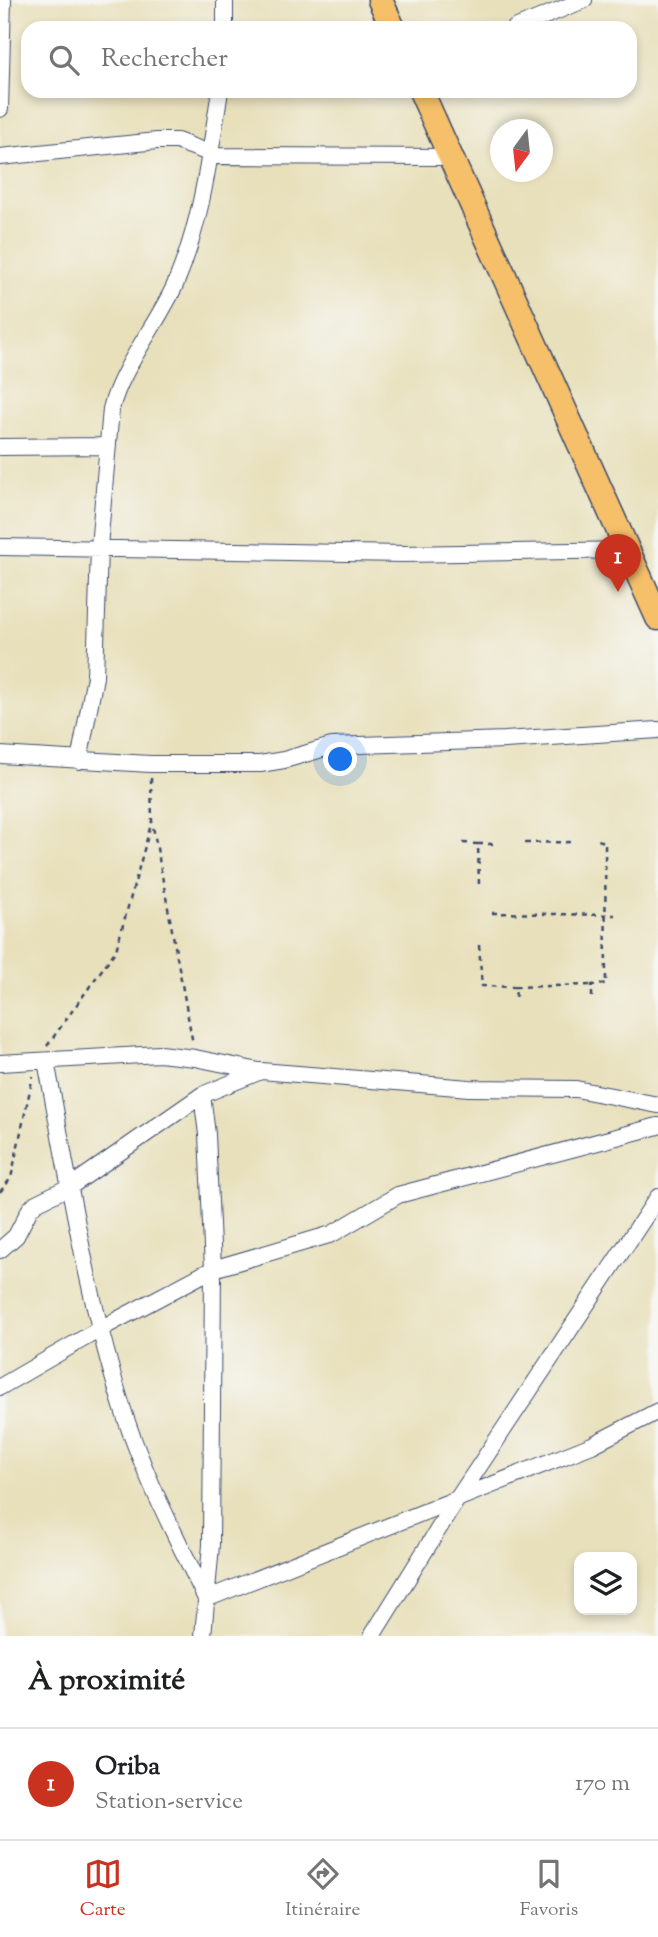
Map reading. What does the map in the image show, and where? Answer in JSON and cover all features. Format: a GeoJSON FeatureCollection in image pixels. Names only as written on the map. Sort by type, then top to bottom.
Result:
{"type":"FeatureCollection","features":[{"type":"Feature","properties":{"kind":"highway"},"geometry":{"type":"LineString","coordinates":[[380,0],[390,21]]}},
{"type":"Feature","properties":{"kind":"highway"},"geometry":{"type":"LineString","coordinates":[[424,98],[658,618]]}},
{"type":"Feature","properties":{"kind":"street"},"geometry":{"type":"LineString","coordinates":[[0,109],[3,0]]}},
{"type":"Feature","properties":{"kind":"street"},"geometry":{"type":"LineString","coordinates":[[225,0],[225,21]]}},
{"type":"Feature","properties":{"kind":"street"},"geometry":{"type":"LineString","coordinates":[[533,21],[583,0]]}},
{"type":"Feature","properties":{"kind":"street"},"geometry":{"type":"LineString","coordinates":[[79,761],[95,677],[99,547],[111,409],[118,390],[157,321],[192,243],[204,194],[219,98]]}},
{"type":"Feature","properties":{"kind":"street"},"geometry":{"type":"LineString","coordinates":[[0,158],[157,141],[177,141],[210,155],[251,158],[449,157]]}},
{"type":"Feature","properties":{"kind":"street"},"geometry":{"type":"LineString","coordinates":[[0,447],[108,446]]}},
{"type":"Feature","properties":{"kind":"street"},"geometry":{"type":"LineString","coordinates":[[0,547],[403,554],[628,551]]}},
{"type":"Feature","properties":{"kind":"street"},"geometry":{"type":"LineString","coordinates":[[0,755],[150,764],[260,764],[332,746],[505,740],[658,730]]}},
{"type":"Feature","properties":{"kind":"street"},"geometry":{"type":"LineString","coordinates":[[0,1063],[148,1054],[195,1058],[261,1071],[469,1088],[576,1089],[658,1105]]}},
{"type":"Feature","properties":{"kind":"street"},"geometry":{"type":"LineString","coordinates":[[41,1061],[71,1186],[100,1329],[127,1421],[151,1485],[206,1599]]}},
{"type":"Feature","properties":{"kind":"street"},"geometry":{"type":"LineString","coordinates":[[0,1250],[16,1237],[30,1209],[36,1203],[71,1186],[202,1096],[261,1071]]}},
{"type":"Feature","properties":{"kind":"street"},"geometry":{"type":"LineString","coordinates":[[202,1096],[207,1134],[213,1269],[212,1532],[203,1636]]}},
{"type":"Feature","properties":{"kind":"street"},"geometry":{"type":"LineString","coordinates":[[0,1387],[100,1329],[213,1269],[332,1234],[398,1195],[658,1126]]}},
{"type":"Feature","properties":{"kind":"street"},"geometry":{"type":"LineString","coordinates":[[372,1636],[457,1500],[658,1197]]}},
{"type":"Feature","properties":{"kind":"street"},"geometry":{"type":"LineString","coordinates":[[206,1599],[592,1445],[658,1410]]}},
{"type":"Feature","properties":{"kind":"path"},"geometry":{"type":"LineString","coordinates":[[150,764],[152,821],[195,1058]]}},
{"type":"Feature","properties":{"kind":"path"},"geometry":{"type":"LineString","coordinates":[[0,1192],[11,1178],[41,1061],[116,950],[152,821]]}},
{"type":"Feature","properties":{"kind":"path"},"geometry":{"type":"LineString","coordinates":[[480,945],[482,986],[606,985],[605,842],[598,840]]}},
{"type":"Feature","properties":{"kind":"path"},"geometry":{"type":"LineString","coordinates":[[525,843],[572,842]]}},
{"type":"Feature","properties":{"kind":"path"},"geometry":{"type":"LineString","coordinates":[[463,844],[498,844]]}},
{"type":"Feature","properties":{"kind":"path"},"geometry":{"type":"LineString","coordinates":[[478,844],[479,886]]}},
{"type":"Feature","properties":{"kind":"path"},"geometry":{"type":"LineString","coordinates":[[492,913],[615,915]]}},
{"type":"Feature","properties":{"kind":"path"},"geometry":{"type":"LineString","coordinates":[[592,985],[592,997]]}},
{"type":"Feature","properties":{"kind":"path"},"geometry":{"type":"LineString","coordinates":[[516,987],[516,997]]}},
{"type":"Feature","properties":{"kind":"place","name":"Oriba"},"geometry":{"type":"Point","coordinates":[618,592]}}]}
